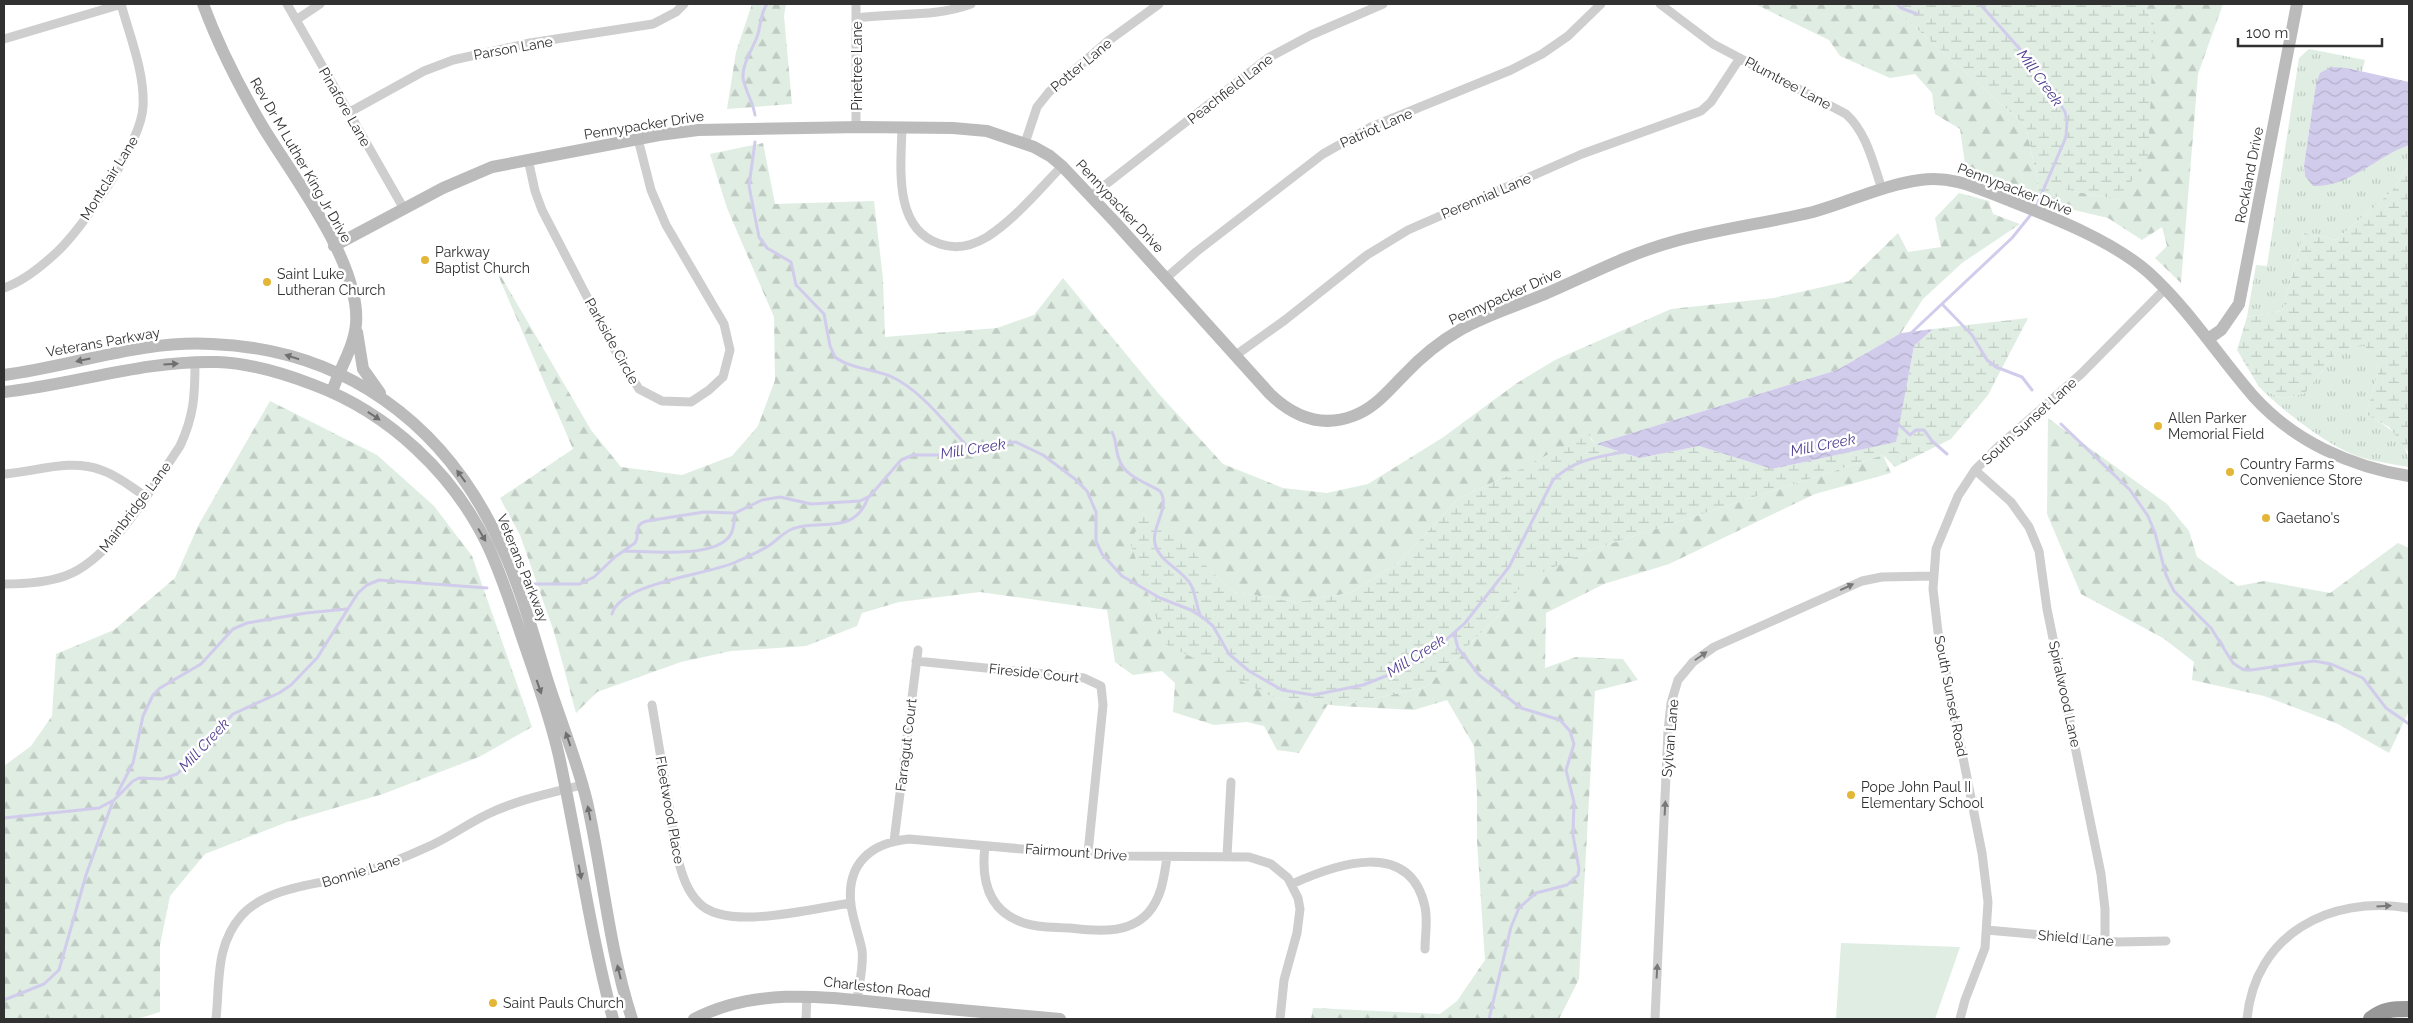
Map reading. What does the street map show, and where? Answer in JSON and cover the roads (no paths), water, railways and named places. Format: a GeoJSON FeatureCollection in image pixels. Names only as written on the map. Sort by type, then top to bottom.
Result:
{"type":"FeatureCollection","features":[{"type":"Feature","properties":{"kind":"highway"},"geometry":{"type":"LineString","coordinates":[[2371,1019],[2382,1011],[2395,1009],[2409,1010]]}},
{"type":"Feature","properties":{"kind":"street"},"geometry":{"type":"LineString","coordinates":[[4,39],[121,4]]}},
{"type":"Feature","properties":{"kind":"street","name":"Montclair Lane"},"geometry":{"type":"LineString","coordinates":[[4,288],[36,270],[69,239],[112,177],[138,131],[144,107],[140,73],[121,4]]}},
{"type":"Feature","properties":{"kind":"street","name":"Rev Dr M Luther King Jr Drive"},"geometry":{"type":"LineString","coordinates":[[203,4],[236,79],[334,246],[351,280],[356,324],[350,350],[338,374],[332,392]]}},
{"type":"Feature","properties":{"kind":"street","name":"Pinafore Lane"},"geometry":{"type":"LineString","coordinates":[[287,4],[404,209]]}},
{"type":"Feature","properties":{"kind":"street"},"geometry":{"type":"LineString","coordinates":[[296,20],[320,4]]}},
{"type":"Feature","properties":{"kind":"street","name":"Parson Lane"},"geometry":{"type":"LineString","coordinates":[[348,113],[424,70],[453,60],[530,44],[653,24],[676,12],[684,4]]}},
{"type":"Feature","properties":{"kind":"street","name":"Pinetree Lane"},"geometry":{"type":"LineString","coordinates":[[856,4],[856,128]]}},
{"type":"Feature","properties":{"kind":"street"},"geometry":{"type":"LineString","coordinates":[[857,18],[890,14],[934,14],[971,4]]}},
{"type":"Feature","properties":{"kind":"street","name":"Potter Lane"},"geometry":{"type":"LineString","coordinates":[[1025,143],[1037,107],[1049,92],[1101,47],[1159,4]]}},
{"type":"Feature","properties":{"kind":"street","name":"Peachfield Lane"},"geometry":{"type":"LineString","coordinates":[[1091,196],[1268,58],[1311,34],[1383,4]]}},
{"type":"Feature","properties":{"kind":"street","name":"Patriot Lane"},"geometry":{"type":"LineString","coordinates":[[1166,278],[1323,154],[1371,127],[1511,70],[1542,54],[1568,36],[1601,4]]}},
{"type":"Feature","properties":{"kind":"street","name":"Plumtree Lane"},"geometry":{"type":"LineString","coordinates":[[1660,4],[1700,35],[1846,114],[1857,124],[1867,144],[1882,189]]}},
{"type":"Feature","properties":{"kind":"street","name":"Rockland Drive"},"geometry":{"type":"LineString","coordinates":[[2208,339],[2221,330],[2239,304],[2296,4]]}},
{"type":"Feature","properties":{"kind":"street","name":"Perennial Lane"},"geometry":{"type":"LineString","coordinates":[[1236,355],[1285,320],[1367,255],[1408,230],[1582,154],[1701,111],[1711,102],[1740,58]]}},
{"type":"Feature","properties":{"kind":"street"},"geometry":{"type":"LineString","coordinates":[[902,128],[902,191],[908,215],[921,234],[942,245],[966,246],[988,236],[1009,219],[1062,166]]}},
{"type":"Feature","properties":{"kind":"street","name":"Pennypacker Drive"},"geometry":{"type":"LineString","coordinates":[[334,246],[443,188],[476,173],[528,159],[698,130],[971,129],[1003,135],[1025,143],[1050,156],[1091,196],[1270,394],[1293,414],[1308,419],[1324,421],[1339,420],[1369,409],[1429,352],[1458,332],[1632,255],[1687,238],[1819,210],[1905,182],[1940,178],[1958,181],[2028,207],[2100,241],[2133,261],[2165,289],[2256,399],[2299,435],[2350,461],[2377,470],[2409,476]]}},
{"type":"Feature","properties":{"kind":"street","name":"Parkside Circle"},"geometry":{"type":"LineString","coordinates":[[528,159],[535,191],[542,210],[613,347],[639,389],[662,401],[691,402],[710,390],[723,377],[730,350],[724,324],[662,216],[651,190],[638,139]]}},
{"type":"Feature","properties":{"kind":"street","name":"South Sunset Lane"},"geometry":{"type":"LineString","coordinates":[[1932,576],[1936,549],[1945,523],[1958,496],[1975,470],[1998,447],[2081,374],[2165,289]]}},
{"type":"Feature","properties":{"kind":"street"},"geometry":{"type":"LineString","coordinates":[[356,324],[363,369],[370,382],[388,403]]}},
{"type":"Feature","properties":{"kind":"street","name":"Veterans Parkway"},"geometry":{"type":"LineString","coordinates":[[4,374],[144,348],[209,343],[273,351],[338,374],[388,403],[424,432],[444,453],[468,485],[500,542],[529,621],[582,786],[619,970],[632,1019]]}},
{"type":"Feature","properties":{"kind":"street","name":"Veterans Parkway"},"geometry":{"type":"LineString","coordinates":[[4,392],[147,366],[217,362],[268,369],[332,392],[380,420],[431,463],[448,483],[486,543],[497,568],[544,700],[559,755],[594,943],[613,1019]]}},
{"type":"Feature","properties":{"kind":"street","name":"Mainbridge Lane"},"geometry":{"type":"LineString","coordinates":[[4,584],[51,580],[78,570],[102,553],[112,542],[180,446],[193,413],[195,363]]}},
{"type":"Feature","properties":{"kind":"street"},"geometry":{"type":"LineString","coordinates":[[4,474],[71,465],[86,466],[114,476],[144,496]]}},
{"type":"Feature","properties":{"kind":"street","name":"Spiralwood Lane"},"geometry":{"type":"LineString","coordinates":[[1975,470],[2014,507],[2029,527],[2039,551],[2047,609],[2101,874],[2105,909],[2105,941]]}},
{"type":"Feature","properties":{"kind":"street","name":"South Sunset Road"},"geometry":{"type":"LineString","coordinates":[[1932,576],[1938,632],[1985,870],[1988,902],[1985,948],[1965,1000],[1960,1019]]}},
{"type":"Feature","properties":{"kind":"street","name":"Sylvan Lane"},"geometry":{"type":"LineString","coordinates":[[1655,1019],[1668,731],[1671,704],[1678,680],[1693,662],[1714,648],[1854,584],[1882,577],[1932,576]]}},
{"type":"Feature","properties":{"kind":"street","name":"Farragut Court"},"geometry":{"type":"LineString","coordinates":[[894,840],[918,650]]}},
{"type":"Feature","properties":{"kind":"street","name":"Fireside Court"},"geometry":{"type":"LineString","coordinates":[[916,661],[1084,678],[1101,686],[1103,697],[1088,854]]}},
{"type":"Feature","properties":{"kind":"street","name":"Fleetwood Place"},"geometry":{"type":"LineString","coordinates":[[652,706],[676,853],[686,883],[699,904],[710,912],[735,918],[850,903]]}},
{"type":"Feature","properties":{"kind":"street"},"geometry":{"type":"LineString","coordinates":[[1227,856],[1231,782]]}},
{"type":"Feature","properties":{"kind":"street","name":"Bonnie Lane"},"geometry":{"type":"LineString","coordinates":[[216,1019],[219,964],[225,942],[244,913],[263,899],[273,893],[309,886],[390,864],[432,845],[489,813],[582,786]]}},
{"type":"Feature","properties":{"kind":"street","name":"Fairmount Drive"},"geometry":{"type":"LineString","coordinates":[[857,1000],[862,949],[850,903],[853,877],[864,857],[873,848],[894,840],[909,839],[1088,854],[1167,857],[1227,856],[1261,859],[1281,870],[1292,884],[1298,898],[1299,921],[1284,980],[1280,1019]]}},
{"type":"Feature","properties":{"kind":"street"},"geometry":{"type":"LineString","coordinates":[[985,846],[983,865],[985,883],[995,902],[1003,911],[1024,923],[1085,930],[1104,931],[1128,927],[1147,914],[1160,894],[1167,857]]}},
{"type":"Feature","properties":{"kind":"street"},"geometry":{"type":"LineString","coordinates":[[1292,884],[1354,862],[1376,862],[1398,869],[1416,885],[1421,895],[1426,919],[1425,950]]}},
{"type":"Feature","properties":{"kind":"street"},"geometry":{"type":"LineString","coordinates":[[2247,1019],[2254,988],[2266,962],[2283,940],[2304,924],[2336,911],[2359,907],[2393,906],[2409,908]]}},
{"type":"Feature","properties":{"kind":"street","name":"Shield Lane"},"geometry":{"type":"LineString","coordinates":[[1987,930],[2105,941],[2140,943],[2166,941]]}},
{"type":"Feature","properties":{"kind":"street"},"geometry":{"type":"LineString","coordinates":[[806,1019],[808,996]]}},
{"type":"Feature","properties":{"kind":"street","name":"Charleston Road"},"geometry":{"type":"LineString","coordinates":[[694,1019],[710,1011],[741,1002],[808,996],[1060,1019]]}},
{"type":"Feature","properties":{"kind":"water"},"geometry":{"type":"Polygon","coordinates":[[[2331,67],[2347,68],[2409,82],[2409,145],[2339,182],[2313,186],[2305,176],[2304,165],[2316,84],[2320,73],[2331,67]]]}},
{"type":"Feature","properties":{"kind":"water"},"geometry":{"type":"Polygon","coordinates":[[[1933,329],[1914,346],[1896,442],[1772,469],[1699,446],[1640,458],[1596,444],[1837,370],[1901,333],[1933,329]]]}},
{"type":"Feature","properties":{"kind":"waterway"},"geometry":{"type":"LineString","coordinates":[[755,115],[744,83],[743,73],[767,4]]}},
{"type":"Feature","properties":{"kind":"waterway"},"geometry":{"type":"LineString","coordinates":[[1897,4],[1901,8],[1917,14]]}},
{"type":"Feature","properties":{"kind":"waterway","name":"Mill Creek"},"geometry":{"type":"LineString","coordinates":[[1980,4],[2042,74],[2065,112],[2067,121],[2066,137],[2036,207]]}},
{"type":"Feature","properties":{"kind":"waterway"},"geometry":{"type":"LineString","coordinates":[[755,142],[749,186],[759,237],[767,248],[791,262],[796,285],[824,314],[830,346],[835,357],[847,364],[890,376],[912,389],[932,407],[967,446]]}},
{"type":"Feature","properties":{"kind":"waterway","name":"Mill Creek"},"geometry":{"type":"LineString","coordinates":[[1910,334],[2012,238],[2033,212]]}},
{"type":"Feature","properties":{"kind":"waterway"},"geometry":{"type":"LineString","coordinates":[[1942,304],[1972,335],[1987,360],[1996,367],[2022,377],[2032,390]]}},
{"type":"Feature","properties":{"kind":"waterway"},"geometry":{"type":"LineString","coordinates":[[1898,424],[1910,435],[1916,430],[1924,430],[1932,441],[1947,454]]}},
{"type":"Feature","properties":{"kind":"waterway"},"geometry":{"type":"LineString","coordinates":[[2061,424],[2130,490],[2148,516],[2155,533],[2166,575],[2174,591],[2211,628],[2233,663],[2242,669],[2251,670],[2314,661],[2331,664],[2363,678],[2386,708],[2409,724]]}},
{"type":"Feature","properties":{"kind":"waterway"},"geometry":{"type":"LineString","coordinates":[[1112,432],[1119,459],[1125,470],[1160,491],[1163,497],[1155,544],[1161,556],[1187,579],[1191,585],[1200,615]]}},
{"type":"Feature","properties":{"kind":"waterway","name":"Mill Creek"},"geometry":{"type":"LineString","coordinates":[[526,584],[580,584],[594,577],[615,557],[635,543],[638,527],[647,521],[704,512],[735,513],[762,500],[780,497],[811,504],[860,501],[870,496],[901,460],[913,455],[944,455],[967,446],[1016,442],[1043,455],[1075,479],[1087,491],[1096,512],[1096,541],[1102,554],[1122,576],[1160,598],[1191,610],[1205,619],[1213,626],[1229,654],[1249,671],[1282,690],[1313,695],[1363,685],[1401,670],[1439,646],[1465,623],[1509,567],[1553,480],[1569,468],[1586,460],[1624,452]]}},
{"type":"Feature","properties":{"kind":"waterway"},"geometry":{"type":"LineString","coordinates":[[612,614],[619,603],[631,594],[667,581],[736,562],[766,548],[792,529],[802,526],[834,524],[854,518],[862,510],[868,498]]}},
{"type":"Feature","properties":{"kind":"waterway"},"geometry":{"type":"LineString","coordinates":[[624,551],[677,552],[706,549],[718,545],[731,534],[735,513]]}},
{"type":"Feature","properties":{"kind":"waterway","name":"Mill Creek"},"geometry":{"type":"LineString","coordinates":[[4,1000],[44,984],[59,970],[86,875],[113,801],[133,781],[139,778],[162,779],[177,774],[233,714],[279,693],[291,685],[317,658],[358,593],[367,585],[379,580],[487,588]]}},
{"type":"Feature","properties":{"kind":"waterway"},"geometry":{"type":"LineString","coordinates":[[117,794],[133,763],[143,716],[153,695],[160,688],[201,664],[233,629],[247,623],[306,613],[347,609]]}},
{"type":"Feature","properties":{"kind":"waterway"},"geometry":{"type":"LineString","coordinates":[[1454,633],[1458,648],[1479,675],[1521,708],[1560,720],[1570,731],[1574,744],[1566,770],[1574,802],[1573,835],[1579,869],[1578,875],[1567,885],[1536,893],[1519,908],[1511,927],[1489,1019]]}},
{"type":"Feature","properties":{"kind":"waterway"},"geometry":{"type":"LineString","coordinates":[[4,818],[99,808],[112,801]]}},
{"type":"Feature","properties":{"kind":"place","name":"Parkway Baptist Church"},"geometry":{"type":"Point","coordinates":[425,260]}},
{"type":"Feature","properties":{"kind":"place","name":"Saint Luke Lutheran Church"},"geometry":{"type":"Point","coordinates":[267,282]}},
{"type":"Feature","properties":{"kind":"place","name":"Allen Parker Memorial Field"},"geometry":{"type":"Point","coordinates":[2158,426]}},
{"type":"Feature","properties":{"kind":"place","name":"Country Farms Convenience Store"},"geometry":{"type":"Point","coordinates":[2230,472]}},
{"type":"Feature","properties":{"kind":"place","name":"Gaetano's"},"geometry":{"type":"Point","coordinates":[2266,518]}},
{"type":"Feature","properties":{"kind":"place","name":"Pope John Paul II Elementary School"},"geometry":{"type":"Point","coordinates":[1851,795]}},
{"type":"Feature","properties":{"kind":"place","name":"Saint Pauls Church"},"geometry":{"type":"Point","coordinates":[493,1003]}}]}
